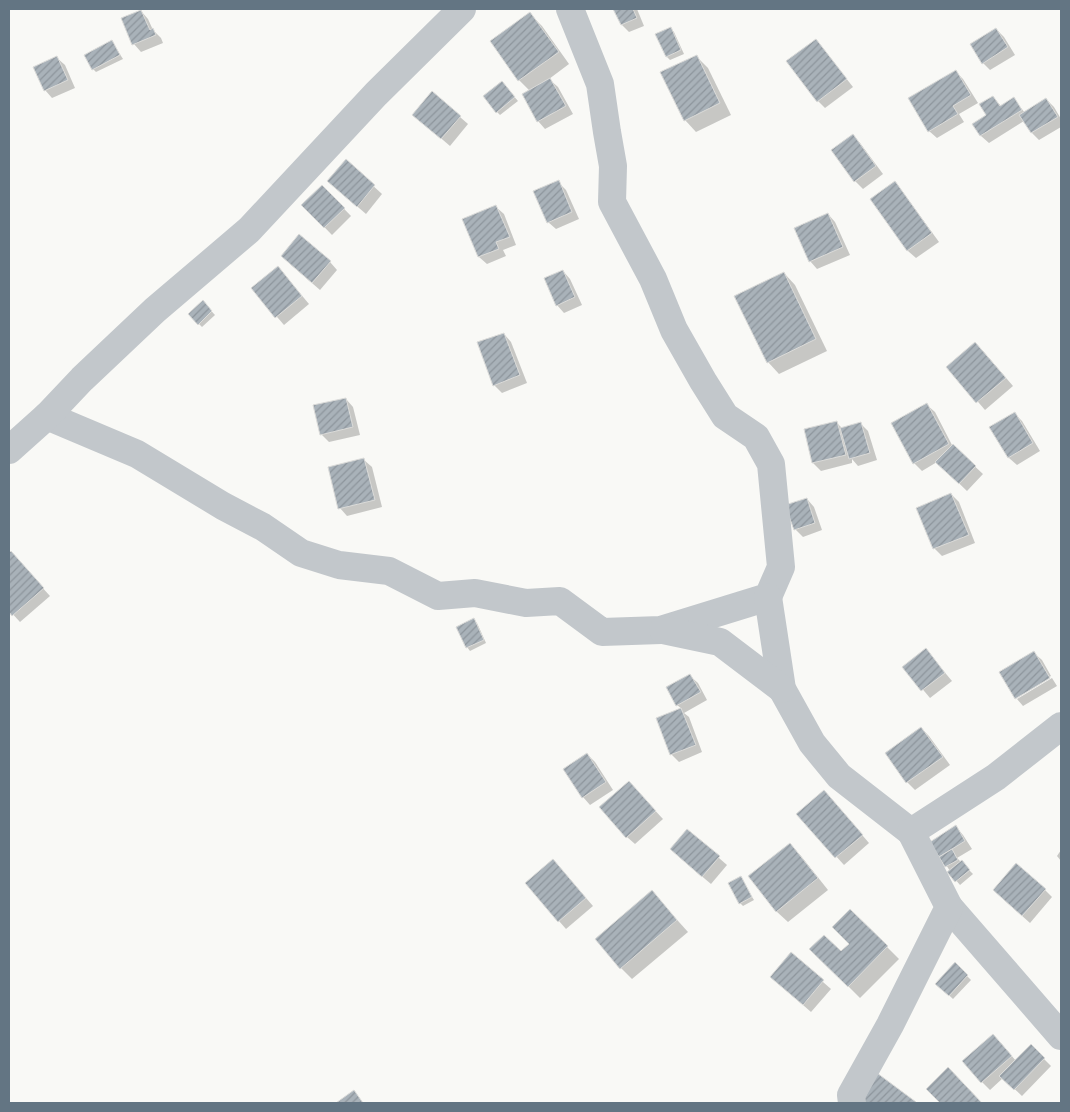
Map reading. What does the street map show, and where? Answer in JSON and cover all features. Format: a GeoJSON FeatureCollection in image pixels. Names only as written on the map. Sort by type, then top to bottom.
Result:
{"type":"FeatureCollection","features":[{"type":"Feature","properties":{"kind":"street"},"geometry":{"type":"LineString","coordinates":[[9,450],[47,416],[82,379],[155,310],[250,230],[376,94],[462,9]]}},
{"type":"Feature","properties":{"kind":"street"},"geometry":{"type":"LineString","coordinates":[[570,9],[600,84],[613,166],[612,202],[653,279],[674,330],[724,416],[756,436],[771,464],[781,567],[768,597],[782,689],[812,743],[839,776],[910,832],[949,908],[1061,1036]]}},
{"type":"Feature","properties":{"kind":"street"},"geometry":{"type":"LineString","coordinates":[[47,416],[137,454],[223,506],[263,527],[301,553],[339,565],[389,571],[438,596],[475,593],[526,603],[560,601],[602,632],[661,630],[720,642],[782,689]]}},
{"type":"Feature","properties":{"kind":"street"},"geometry":{"type":"LineString","coordinates":[[661,630],[768,597]]}},
{"type":"Feature","properties":{"kind":"street"},"geometry":{"type":"LineString","coordinates":[[910,832],[996,777],[1061,726]]}},
{"type":"Feature","properties":{"kind":"street"},"geometry":{"type":"LineString","coordinates":[[852,1103],[851,1095],[890,1026],[949,908]]}},
{"type":"Feature","properties":{"kind":"building"},"geometry":{"type":"Polygon","coordinates":[[[613,9],[633,9],[637,18],[621,25],[613,9]]]}},
{"type":"Feature","properties":{"kind":"building"},"geometry":{"type":"Polygon","coordinates":[[[141,10],[150,30],[153,28],[156,35],[132,45],[121,18],[141,10]]]}},
{"type":"Feature","properties":{"kind":"building"},"geometry":{"type":"Polygon","coordinates":[[[530,12],[559,52],[518,81],[490,41],[530,12]]]}},
{"type":"Feature","properties":{"kind":"building"},"geometry":{"type":"Polygon","coordinates":[[[671,27],[681,50],[666,57],[655,34],[671,27]]]}},
{"type":"Feature","properties":{"kind":"building"},"geometry":{"type":"Polygon","coordinates":[[[996,28],[1008,47],[982,64],[970,44],[996,28]]]}},
{"type":"Feature","properties":{"kind":"building"},"geometry":{"type":"Polygon","coordinates":[[[816,39],[847,79],[817,102],[786,61],[816,39]]]}},
{"type":"Feature","properties":{"kind":"building"},"geometry":{"type":"Polygon","coordinates":[[[112,40],[120,55],[92,70],[84,55],[112,40]]]}},
{"type":"Feature","properties":{"kind":"building"},"geometry":{"type":"Polygon","coordinates":[[[697,55],[720,103],[684,121],[660,72],[697,55]]]}},
{"type":"Feature","properties":{"kind":"building"},"geometry":{"type":"Polygon","coordinates":[[[57,56],[68,80],[44,91],[33,67],[57,56]]]}},
{"type":"Feature","properties":{"kind":"building"},"geometry":{"type":"Polygon","coordinates":[[[956,70],[971,95],[953,106],[958,114],[928,132],[908,98],[956,70]]]}},
{"type":"Feature","properties":{"kind":"building"},"geometry":{"type":"Polygon","coordinates":[[[550,78],[566,106],[537,122],[522,94],[550,78]]]}},
{"type":"Feature","properties":{"kind":"building"},"geometry":{"type":"Polygon","coordinates":[[[502,81],[515,97],[496,113],[483,96],[502,81]]]}},
{"type":"Feature","properties":{"kind":"building"},"geometry":{"type":"Polygon","coordinates":[[[432,91],[461,116],[441,139],[412,115],[432,91]]]}},
{"type":"Feature","properties":{"kind":"building"},"geometry":{"type":"Polygon","coordinates":[[[993,96],[1000,106],[1014,97],[1022,110],[980,136],[972,124],[986,115],[979,104],[993,96]]]}},
{"type":"Feature","properties":{"kind":"building"},"geometry":{"type":"Polygon","coordinates":[[[1046,98],[1058,117],[1031,133],[1019,115],[1046,98]]]}},
{"type":"Feature","properties":{"kind":"building"},"geometry":{"type":"Polygon","coordinates":[[[853,134],[876,166],[854,182],[831,150],[853,134]]]}},
{"type":"Feature","properties":{"kind":"building"},"geometry":{"type":"Polygon","coordinates":[[[346,159],[375,185],[357,207],[327,181],[346,159]]]}},
{"type":"Feature","properties":{"kind":"building"},"geometry":{"type":"Polygon","coordinates":[[[559,180],[572,212],[547,223],[533,191],[559,180]]]}},
{"type":"Feature","properties":{"kind":"building"},"geometry":{"type":"Polygon","coordinates":[[[895,181],[932,233],[907,251],[870,199],[895,181]]]}},
{"type":"Feature","properties":{"kind":"building"},"geometry":{"type":"Polygon","coordinates":[[[322,185],[345,208],[324,228],[301,205],[322,185]]]}},
{"type":"Feature","properties":{"kind":"building"},"geometry":{"type":"Polygon","coordinates":[[[496,205],[510,237],[496,242],[499,249],[478,257],[462,219],[496,205]]]}},
{"type":"Feature","properties":{"kind":"building"},"geometry":{"type":"Polygon","coordinates":[[[828,213],[843,247],[809,262],[794,228],[828,213]]]}},
{"type":"Feature","properties":{"kind":"building"},"geometry":{"type":"Polygon","coordinates":[[[299,234],[331,261],[312,283],[281,256],[299,234]]]}},
{"type":"Feature","properties":{"kind":"building"},"geometry":{"type":"Polygon","coordinates":[[[278,266],[302,296],[275,318],[251,288],[278,266]]]}},
{"type":"Feature","properties":{"kind":"building"},"geometry":{"type":"Polygon","coordinates":[[[563,270],[575,297],[556,306],[544,278],[563,270]]]}},
{"type":"Feature","properties":{"kind":"building"},"geometry":{"type":"Polygon","coordinates":[[[784,272],[816,339],[767,363],[734,296],[784,272]]]}},
{"type":"Feature","properties":{"kind":"building"},"geometry":{"type":"Polygon","coordinates":[[[203,300],[212,311],[198,325],[188,314],[203,300]]]}},
{"type":"Feature","properties":{"kind":"building"},"geometry":{"type":"Polygon","coordinates":[[[504,333],[520,375],[493,386],[477,342],[504,333]]]}},
{"type":"Feature","properties":{"kind":"building"},"geometry":{"type":"Polygon","coordinates":[[[975,342],[1006,378],[976,403],[946,367],[975,342]]]}},
{"type":"Feature","properties":{"kind":"building"},"geometry":{"type":"Polygon","coordinates":[[[346,398],[353,427],[320,435],[313,405],[346,398]]]}},
{"type":"Feature","properties":{"kind":"building"},"geometry":{"type":"Polygon","coordinates":[[[927,403],[949,444],[913,464],[891,423],[927,403]]]}},
{"type":"Feature","properties":{"kind":"building"},"geometry":{"type":"Polygon","coordinates":[[[1015,412],[1033,443],[1008,458],[989,427],[1015,412]]]}},
{"type":"Feature","properties":{"kind":"building"},"geometry":{"type":"Polygon","coordinates":[[[837,421],[846,455],[812,463],[804,429],[837,421]]]}},
{"type":"Feature","properties":{"kind":"building"},"geometry":{"type":"Polygon","coordinates":[[[861,422],[870,453],[849,459],[840,428],[861,422]]]}},
{"type":"Feature","properties":{"kind":"building"},"geometry":{"type":"Polygon","coordinates":[[[953,444],[976,466],[959,484],[935,462],[953,444]]]}},
{"type":"Feature","properties":{"kind":"building"},"geometry":{"type":"Polygon","coordinates":[[[364,458],[375,500],[338,509],[328,467],[364,458]]]}},
{"type":"Feature","properties":{"kind":"building"},"geometry":{"type":"Polygon","coordinates":[[[951,493],[969,535],[933,549],[916,508],[951,493]]]}},
{"type":"Feature","properties":{"kind":"building"},"geometry":{"type":"Polygon","coordinates":[[[807,498],[815,523],[794,530],[785,505],[807,498]]]}},
{"type":"Feature","properties":{"kind":"building"},"geometry":{"type":"Polygon","coordinates":[[[11,551],[44,588],[12,616],[9,612],[9,553],[11,551]]]}},
{"type":"Feature","properties":{"kind":"building"},"geometry":{"type":"Polygon","coordinates":[[[474,618],[484,640],[466,648],[456,627],[474,618]]]}},
{"type":"Feature","properties":{"kind":"building"},"geometry":{"type":"Polygon","coordinates":[[[926,648],[945,673],[921,691],[902,667],[926,648]]]}},
{"type":"Feature","properties":{"kind":"building"},"geometry":{"type":"Polygon","coordinates":[[[1034,651],[1050,678],[1015,699],[999,672],[1034,651]]]}},
{"type":"Feature","properties":{"kind":"building"},"geometry":{"type":"Polygon","coordinates":[[[690,674],[701,692],[676,706],[666,687],[690,674]]]}},
{"type":"Feature","properties":{"kind":"building"},"geometry":{"type":"Polygon","coordinates":[[[681,708],[696,745],[670,755],[656,718],[681,708]]]}},
{"type":"Feature","properties":{"kind":"building"},"geometry":{"type":"Polygon","coordinates":[[[921,727],[943,757],[906,783],[885,753],[921,727]]]}},
{"type":"Feature","properties":{"kind":"building"},"geometry":{"type":"Polygon","coordinates":[[[587,753],[606,782],[582,798],[563,769],[587,753]]]}},
{"type":"Feature","properties":{"kind":"building"},"geometry":{"type":"Polygon","coordinates":[[[629,781],[656,811],[626,838],[599,807],[629,781]]]}},
{"type":"Feature","properties":{"kind":"building"},"geometry":{"type":"Polygon","coordinates":[[[824,790],[863,835],[835,858],[796,814],[824,790]]]}},
{"type":"Feature","properties":{"kind":"building"},"geometry":{"type":"Polygon","coordinates":[[[956,825],[965,841],[939,857],[930,842],[956,825]]]}},
{"type":"Feature","properties":{"kind":"building"},"geometry":{"type":"Polygon","coordinates":[[[687,829],[720,856],[702,877],[670,849],[687,829]]]}},
{"type":"Feature","properties":{"kind":"building"},"geometry":{"type":"Polygon","coordinates":[[[790,843],[818,878],[776,912],[748,876],[790,843]]]}},
{"type":"Feature","properties":{"kind":"building"},"geometry":{"type":"Polygon","coordinates":[[[952,849],[958,860],[945,867],[939,857],[952,849]]]}},
{"type":"Feature","properties":{"kind":"building"},"geometry":{"type":"Polygon","coordinates":[[[553,859],[586,898],[558,922],[525,883],[553,859]]]}},
{"type":"Feature","properties":{"kind":"building"},"geometry":{"type":"Polygon","coordinates":[[[962,860],[970,870],[955,882],[947,872],[962,860]]]}},
{"type":"Feature","properties":{"kind":"building"},"geometry":{"type":"Polygon","coordinates":[[[1016,863],[1046,889],[1022,916],[993,890],[1016,863]]]}},
{"type":"Feature","properties":{"kind":"building"},"geometry":{"type":"Polygon","coordinates":[[[741,876],[752,897],[739,904],[728,883],[741,876]]]}},
{"type":"Feature","properties":{"kind":"building"},"geometry":{"type":"Polygon","coordinates":[[[652,890],[677,920],[620,969],[595,939],[652,890]]]}},
{"type":"Feature","properties":{"kind":"building"},"geometry":{"type":"Polygon","coordinates":[[[850,909],[888,946],[848,987],[809,949],[824,935],[841,951],[849,944],[832,927],[850,909]]]}},
{"type":"Feature","properties":{"kind":"building"},"geometry":{"type":"Polygon","coordinates":[[[791,952],[824,980],[803,1005],[770,977],[791,952]]]}},
{"type":"Feature","properties":{"kind":"building"},"geometry":{"type":"Polygon","coordinates":[[[955,962],[968,975],[949,996],[935,984],[955,962]]]}},
{"type":"Feature","properties":{"kind":"building"},"geometry":{"type":"Polygon","coordinates":[[[993,1034],[1012,1056],[981,1083],[962,1061],[993,1034]]]}},
{"type":"Feature","properties":{"kind":"building"},"geometry":{"type":"Polygon","coordinates":[[[1031,1044],[1045,1058],[1014,1090],[999,1076],[1031,1044]]]}},
{"type":"Feature","properties":{"kind":"building"},"geometry":{"type":"Polygon","coordinates":[[[948,1067],[982,1103],[940,1103],[926,1089],[948,1067]]]}},
{"type":"Feature","properties":{"kind":"building"},"geometry":{"type":"Polygon","coordinates":[[[877,1073],[916,1102],[862,1103],[877,1073]]]}},
{"type":"Feature","properties":{"kind":"building"},"geometry":{"type":"Polygon","coordinates":[[[354,1090],[363,1103],[336,1103],[354,1090]]]}}]}
